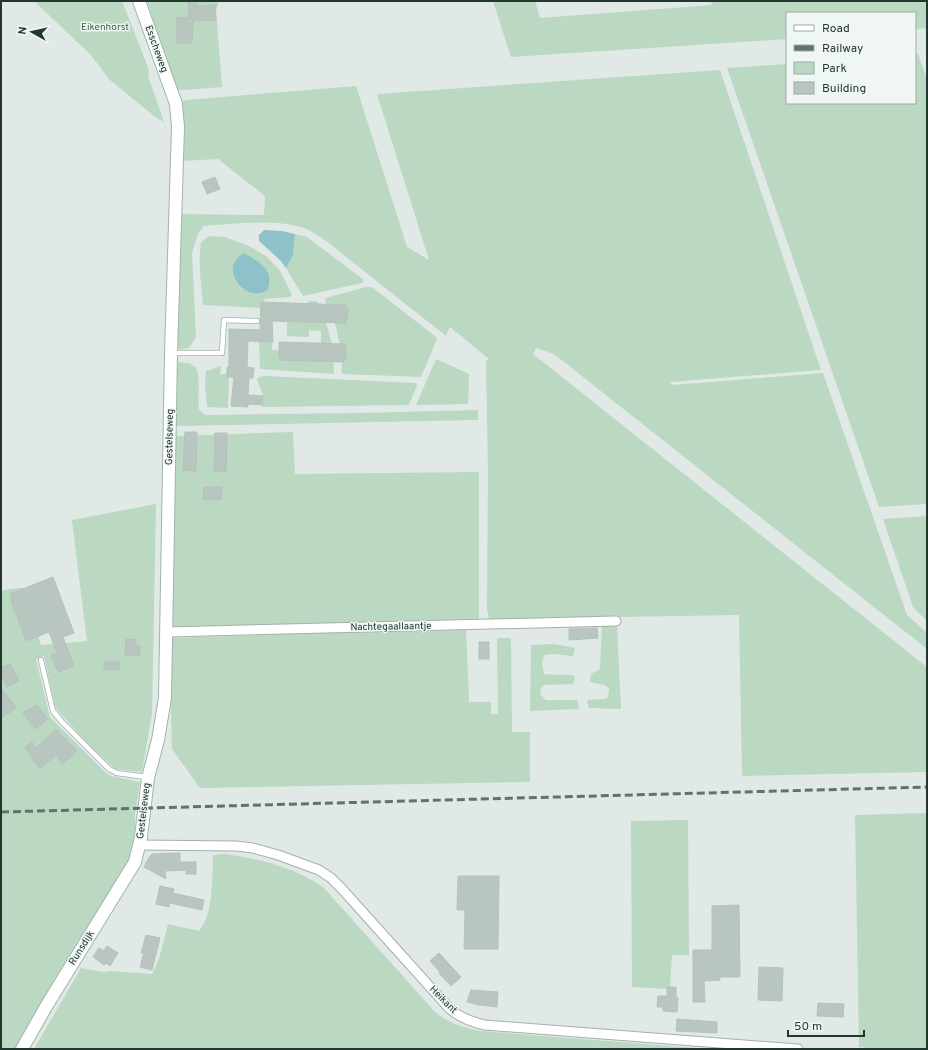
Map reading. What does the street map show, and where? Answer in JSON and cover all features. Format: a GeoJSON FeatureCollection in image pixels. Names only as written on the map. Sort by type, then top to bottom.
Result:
{"type":"FeatureCollection","features":[{"type":"Feature","properties":{"kind":"street","name":"Esscheweg"},"geometry":{"type":"LineString","coordinates":[[139,1],[173,96]]}},
{"type":"Feature","properties":{"kind":"street","name":"Gestelseweg"},"geometry":{"type":"LineString","coordinates":[[139,845],[144,823],[148,778],[158,740],[165,698],[171,353],[178,127],[176,104],[173,96]]}},
{"type":"Feature","properties":{"kind":"street","name":"Nachtegaallaantje"},"geometry":{"type":"LineString","coordinates":[[166,632],[616,621]]}},
{"type":"Feature","properties":{"kind":"street","name":"Runsdijk"},"geometry":{"type":"LineString","coordinates":[[22,1049],[47,1005],[135,862],[139,845]]}},
{"type":"Feature","properties":{"kind":"street","name":"Heikant"},"geometry":{"type":"LineString","coordinates":[[139,845],[236,846],[253,848],[278,854],[319,870],[331,878],[342,889],[449,1008],[460,1017],[472,1022],[485,1025],[798,1049]]}},
{"type":"Feature","properties":{"kind":"lane"},"geometry":{"type":"LineString","coordinates":[[171,353],[222,353],[224,320],[257,321]]}},
{"type":"Feature","properties":{"kind":"lane","name":"Gestelseweg"},"geometry":{"type":"LineString","coordinates":[[41,660],[53,711],[62,722],[109,769],[117,773],[148,778]]}},
{"type":"Feature","properties":{"kind":"green space","name":"Eikenhorst"},"geometry":{"type":"Polygon","coordinates":[[[34,1],[122,1],[149,70],[148,76],[164,122],[154,116],[110,80],[90,54],[34,1]]]}},
{"type":"Feature","properties":{"kind":"green space"},"geometry":{"type":"Polygon","coordinates":[[[147,1],[219,1],[216,10],[222,87],[177,90],[147,1]]]}},
{"type":"Feature","properties":{"kind":"green space"},"geometry":{"type":"Polygon","coordinates":[[[493,1],[535,1],[540,18],[712,5],[711,1],[927,1],[927,28],[916,29],[916,12],[786,12],[786,39],[511,57],[493,1]]]}},
{"type":"Feature","properties":{"kind":"green space"},"geometry":{"type":"Polygon","coordinates":[[[916,54],[918,54],[927,79],[927,504],[879,507],[727,68],[786,64],[786,104],[916,104],[916,54]]]}},
{"type":"Feature","properties":{"kind":"green space"},"geometry":{"type":"Polygon","coordinates":[[[720,70],[821,370],[671,382],[671,385],[823,373],[907,615],[927,633],[927,649],[554,354],[536,348],[533,354],[927,667],[927,772],[742,776],[739,615],[489,619],[487,609],[488,472],[486,361],[489,359],[450,327],[446,336],[321,237],[311,231],[293,225],[268,222],[204,226],[198,234],[192,253],[196,337],[189,348],[177,350],[180,214],[264,215],[265,196],[218,159],[181,161],[182,102],[185,100],[356,86],[407,247],[429,260],[377,94],[720,70]]]}},
{"type":"Feature","properties":{"kind":"green space"},"geometry":{"type":"Polygon","coordinates":[[[295,234],[307,237],[364,280],[362,283],[303,296],[286,268],[293,255],[295,234]]]}},
{"type":"Feature","properties":{"kind":"green space"},"geometry":{"type":"Polygon","coordinates":[[[210,236],[225,237],[247,245],[266,256],[279,269],[292,295],[290,297],[265,299],[260,308],[203,305],[200,274],[200,250],[201,242],[210,236]]]}},
{"type":"Feature","properties":{"kind":"green space"},"geometry":{"type":"Polygon","coordinates":[[[366,287],[372,287],[436,337],[437,339],[421,377],[343,374],[341,371],[343,360],[336,327],[325,298],[366,287]]]}},
{"type":"Feature","properties":{"kind":"green space"},"geometry":{"type":"Polygon","coordinates":[[[308,301],[317,301],[328,328],[332,345],[334,374],[260,369],[259,341],[272,342],[272,350],[321,351],[321,331],[309,330],[309,337],[287,336],[287,314],[306,319],[308,301]]]}},
{"type":"Feature","properties":{"kind":"green space"},"geometry":{"type":"Polygon","coordinates":[[[436,359],[469,374],[468,404],[416,405],[436,359]]]}},
{"type":"Feature","properties":{"kind":"green space"},"geometry":{"type":"Polygon","coordinates":[[[176,362],[188,363],[196,367],[198,377],[199,410],[205,415],[478,410],[478,420],[174,426],[176,362]]]}},
{"type":"Feature","properties":{"kind":"green space"},"geometry":{"type":"Polygon","coordinates":[[[221,366],[220,374],[229,374],[228,408],[207,407],[205,386],[206,371],[221,366]]]}},
{"type":"Feature","properties":{"kind":"green space"},"geometry":{"type":"Polygon","coordinates":[[[265,376],[416,383],[417,385],[409,405],[262,407],[263,394],[257,380],[259,377],[265,376]]]}},
{"type":"Feature","properties":{"kind":"green space"},"geometry":{"type":"Polygon","coordinates":[[[293,432],[295,474],[479,472],[479,619],[179,627],[168,625],[174,436],[293,432]]]}},
{"type":"Feature","properties":{"kind":"green space"},"geometry":{"type":"Polygon","coordinates":[[[156,504],[152,713],[142,772],[115,769],[89,745],[55,706],[44,656],[36,659],[50,717],[106,773],[111,776],[140,782],[135,814],[135,841],[133,855],[72,950],[16,1049],[1,1049],[1,591],[24,588],[41,645],[87,641],[72,520],[156,504]]]}},
{"type":"Feature","properties":{"kind":"green space"},"geometry":{"type":"Polygon","coordinates":[[[927,516],[927,621],[913,607],[883,519],[927,516]]]}},
{"type":"Feature","properties":{"kind":"green space"},"geometry":{"type":"Polygon","coordinates":[[[602,626],[617,626],[621,709],[589,708],[587,701],[605,699],[608,697],[609,688],[604,685],[590,682],[591,674],[600,669],[602,626]]]}},
{"type":"Feature","properties":{"kind":"green space"},"geometry":{"type":"Polygon","coordinates":[[[466,630],[469,702],[491,702],[491,714],[498,714],[497,638],[511,638],[512,732],[530,732],[530,782],[200,788],[172,749],[169,638],[466,630]]]}},
{"type":"Feature","properties":{"kind":"green space"},"geometry":{"type":"Polygon","coordinates":[[[554,644],[575,648],[573,656],[553,654],[544,655],[542,663],[544,674],[571,675],[575,676],[575,678],[573,684],[544,685],[541,688],[540,694],[546,700],[577,700],[579,706],[578,709],[530,711],[531,645],[554,644]]]}},
{"type":"Feature","properties":{"kind":"green space"},"geometry":{"type":"Polygon","coordinates":[[[927,813],[927,1049],[878,1049],[859,1047],[855,815],[927,813]]]}},
{"type":"Feature","properties":{"kind":"green space"},"geometry":{"type":"Polygon","coordinates":[[[688,820],[689,955],[672,955],[670,989],[632,987],[631,821],[688,820]]]}},
{"type":"Feature","properties":{"kind":"green space"},"geometry":{"type":"Polygon","coordinates":[[[226,854],[277,865],[302,875],[324,888],[435,1012],[456,1024],[481,1031],[709,1049],[459,1049],[458,1047],[457,1049],[34,1049],[81,968],[103,972],[111,971],[152,974],[159,959],[168,924],[199,931],[204,924],[210,905],[213,855],[226,854]]]}},
{"type":"Feature","properties":{"kind":"water"},"geometry":{"type":"Polygon","coordinates":[[[264,230],[282,231],[295,234],[293,255],[286,268],[281,261],[259,241],[259,235],[264,230]]]}},
{"type":"Feature","properties":{"kind":"water"},"geometry":{"type":"Polygon","coordinates":[[[243,253],[258,262],[268,272],[268,289],[262,293],[249,292],[239,284],[235,278],[233,266],[237,258],[243,253]]]}},
{"type":"Feature","properties":{"kind":"building"},"geometry":{"type":"Polygon","coordinates":[[[188,1],[196,1],[197,6],[215,5],[216,20],[193,21],[192,43],[176,43],[177,17],[189,18],[188,1]]]}},
{"type":"Feature","properties":{"kind":"building"},"geometry":{"type":"Polygon","coordinates":[[[215,177],[220,189],[207,194],[202,182],[215,177]]]}},
{"type":"Feature","properties":{"kind":"building"},"geometry":{"type":"Polygon","coordinates":[[[261,302],[346,305],[346,308],[348,308],[347,320],[346,323],[272,321],[273,342],[248,341],[247,367],[254,368],[253,378],[249,378],[248,395],[263,396],[262,405],[248,404],[248,407],[231,406],[234,377],[227,377],[227,367],[229,367],[229,329],[260,330],[261,302]]]}},
{"type":"Feature","properties":{"kind":"building"},"geometry":{"type":"Polygon","coordinates":[[[279,342],[345,344],[346,359],[344,362],[280,360],[279,342]]]}},
{"type":"Feature","properties":{"kind":"building"},"geometry":{"type":"Polygon","coordinates":[[[185,432],[197,432],[196,471],[183,470],[185,432]]]}},
{"type":"Feature","properties":{"kind":"building"},"geometry":{"type":"Polygon","coordinates":[[[215,433],[227,433],[226,472],[214,471],[215,433]]]}},
{"type":"Feature","properties":{"kind":"building"},"geometry":{"type":"Polygon","coordinates":[[[204,487],[222,487],[221,500],[203,499],[204,487]]]}},
{"type":"Feature","properties":{"kind":"building"},"geometry":{"type":"Polygon","coordinates":[[[53,577],[74,633],[63,637],[74,666],[58,672],[51,655],[57,653],[49,632],[26,641],[10,594],[53,577]]]}},
{"type":"Feature","properties":{"kind":"building"},"geometry":{"type":"Polygon","coordinates":[[[597,628],[598,638],[569,640],[569,629],[597,628]]]}},
{"type":"Feature","properties":{"kind":"building"},"geometry":{"type":"Polygon","coordinates":[[[126,639],[136,640],[136,646],[140,646],[140,656],[125,655],[126,639]]]}},
{"type":"Feature","properties":{"kind":"building"},"geometry":{"type":"Polygon","coordinates":[[[479,642],[489,642],[489,659],[479,659],[479,642]]]}},
{"type":"Feature","properties":{"kind":"building"},"geometry":{"type":"Polygon","coordinates":[[[104,662],[119,662],[119,670],[104,670],[104,662]]]}},
{"type":"Feature","properties":{"kind":"building"},"geometry":{"type":"Polygon","coordinates":[[[10,664],[19,681],[7,687],[1,675],[1,668],[10,664]]]}},
{"type":"Feature","properties":{"kind":"building"},"geometry":{"type":"Polygon","coordinates":[[[1,688],[16,708],[1,718],[1,688]]]}},
{"type":"Feature","properties":{"kind":"building"},"geometry":{"type":"Polygon","coordinates":[[[37,705],[48,719],[35,729],[23,713],[37,705]]]}},
{"type":"Feature","properties":{"kind":"building"},"geometry":{"type":"Polygon","coordinates":[[[56,729],[77,751],[63,764],[56,755],[40,769],[25,747],[32,742],[36,748],[56,729]]]}},
{"type":"Feature","properties":{"kind":"building"},"geometry":{"type":"Polygon","coordinates":[[[180,853],[180,862],[196,862],[196,874],[186,874],[186,870],[165,871],[166,879],[144,867],[152,854],[180,853]]]}},
{"type":"Feature","properties":{"kind":"building"},"geometry":{"type":"Polygon","coordinates":[[[458,876],[499,876],[498,949],[464,949],[465,910],[457,910],[458,876]]]}},
{"type":"Feature","properties":{"kind":"building"},"geometry":{"type":"Polygon","coordinates":[[[160,886],[174,889],[173,893],[204,900],[202,910],[170,903],[169,907],[156,904],[160,886]]]}},
{"type":"Feature","properties":{"kind":"building"},"geometry":{"type":"Polygon","coordinates":[[[739,905],[740,977],[720,977],[720,980],[704,981],[705,1002],[693,1002],[693,950],[712,950],[712,906],[739,905]]]}},
{"type":"Feature","properties":{"kind":"building"},"geometry":{"type":"Polygon","coordinates":[[[146,935],[160,938],[152,970],[140,967],[144,953],[141,953],[146,935]]]}},
{"type":"Feature","properties":{"kind":"building"},"geometry":{"type":"Polygon","coordinates":[[[107,946],[118,953],[110,966],[106,963],[104,965],[93,957],[99,948],[104,951],[107,946]]]}},
{"type":"Feature","properties":{"kind":"building"},"geometry":{"type":"Polygon","coordinates":[[[439,953],[461,977],[451,986],[430,961],[439,953]]]}},
{"type":"Feature","properties":{"kind":"building"},"geometry":{"type":"Polygon","coordinates":[[[759,967],[783,968],[782,1001],[758,1000],[759,967]]]}},
{"type":"Feature","properties":{"kind":"building"},"geometry":{"type":"Polygon","coordinates":[[[667,987],[676,987],[676,997],[678,998],[677,1012],[663,1011],[663,1007],[657,1007],[658,996],[667,996],[667,987]]]}},
{"type":"Feature","properties":{"kind":"building"},"geometry":{"type":"Polygon","coordinates":[[[471,990],[498,992],[497,1007],[467,1002],[471,990]]]}},
{"type":"Feature","properties":{"kind":"building"},"geometry":{"type":"Polygon","coordinates":[[[818,1003],[844,1004],[843,1017],[817,1016],[818,1003]]]}},
{"type":"Feature","properties":{"kind":"building"},"geometry":{"type":"Polygon","coordinates":[[[677,1019],[717,1022],[717,1033],[676,1031],[677,1019]]]}},
{"type":"Feature","properties":{"kind":"railway"},"geometry":{"type":"LineString","coordinates":[[1,812],[927,787]]}}]}
